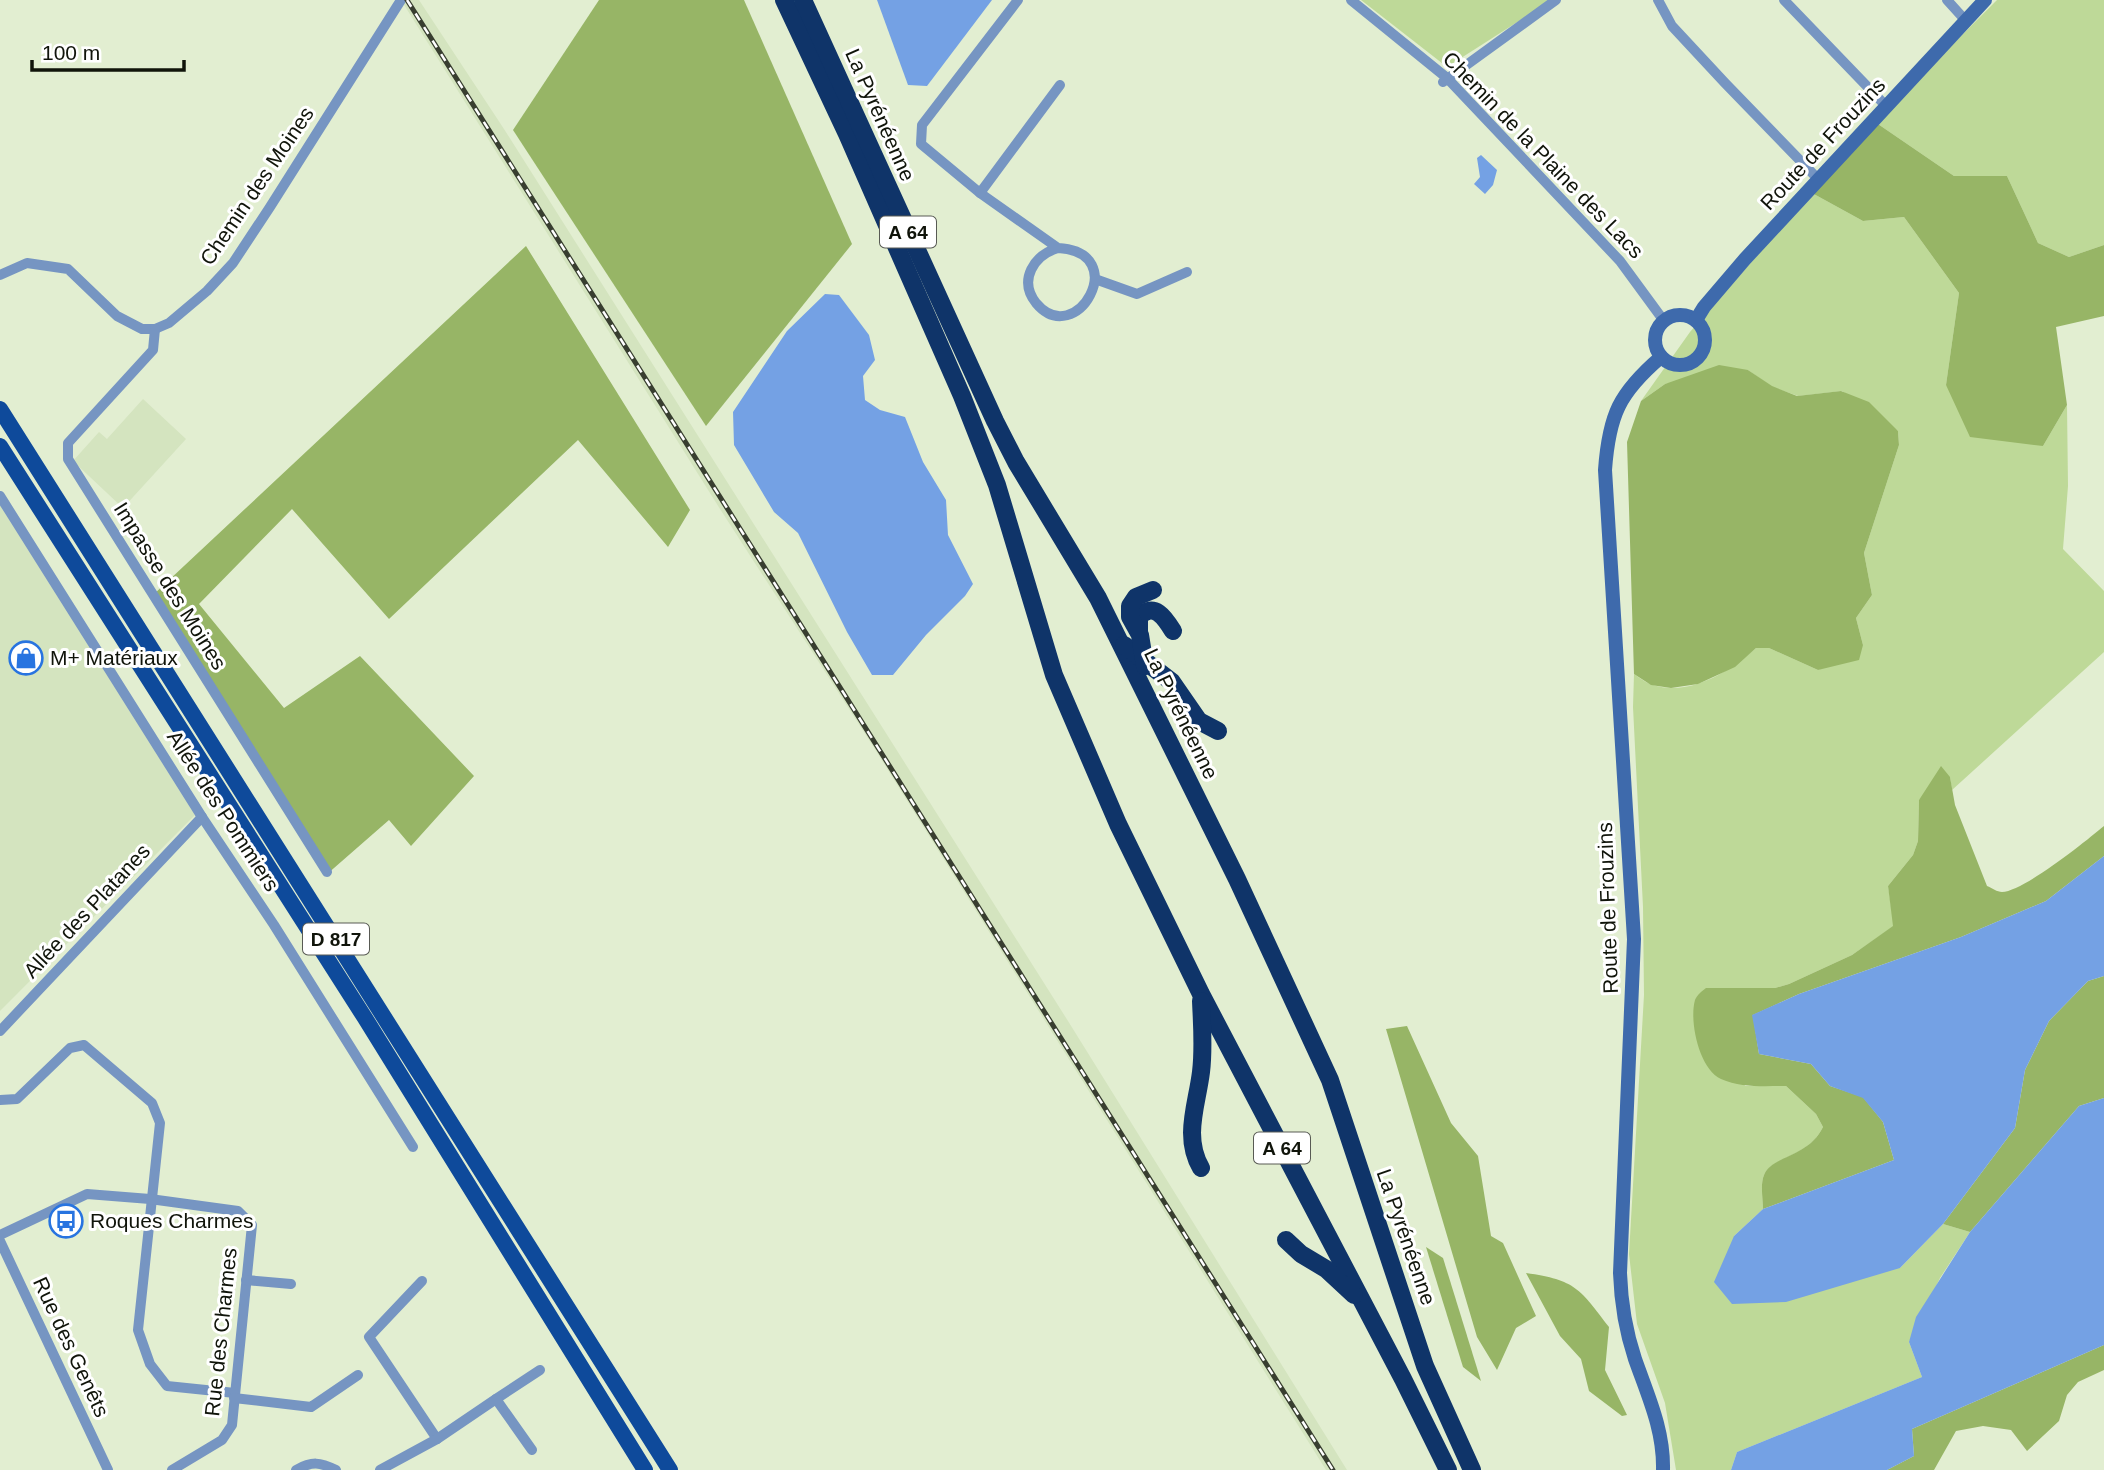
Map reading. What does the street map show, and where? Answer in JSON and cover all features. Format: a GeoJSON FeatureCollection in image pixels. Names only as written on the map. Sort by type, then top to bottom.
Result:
{"type":"FeatureCollection","features":[{"type":"Feature","properties":{"kind":"highway","name":"La Pyrénéenne"},"geometry":{"type":"LineString","coordinates":[[784,0],[847,134],[962,396],[998,485],[1054,675],[1118,824],[1201,994],[1448,1470]]}},
{"type":"Feature","properties":{"kind":"highway","name":"La Pyrénéenne"},"geometry":{"type":"LineString","coordinates":[[803,0],[995,421],[1016,462],[1098,598],[1237,879],[1329,1080],[1425,1366],[1472,1470]]}},
{"type":"Feature","properties":{"kind":"highway"},"geometry":{"type":"LineString","coordinates":[[1153,590],[1136,597],[1130,606],[1130,617],[1199,722],[1218,731]]}},
{"type":"Feature","properties":{"kind":"highway"},"geometry":{"type":"LineString","coordinates":[[1151,704],[1138,626],[1139,617],[1144,611],[1151,610],[1162,615],[1173,631]]}},
{"type":"Feature","properties":{"kind":"highway"},"geometry":{"type":"LineString","coordinates":[[1119,640],[1172,682]]}},
{"type":"Feature","properties":{"kind":"highway"},"geometry":{"type":"LineString","coordinates":[[1201,994],[1203,1044],[1191,1134],[1191,1147],[1201,1168]]}},
{"type":"Feature","properties":{"kind":"highway"},"geometry":{"type":"LineString","coordinates":[[1286,1240],[1301,1254],[1326,1269],[1364,1304]]}},
{"type":"Feature","properties":{"kind":"main road","name":"Route de Frouzins"},"geometry":{"type":"LineString","coordinates":[[1696,320],[1745,259],[1985,0]]}},
{"type":"Feature","properties":{"kind":"main road"},"geometry":{"type":"LineString","coordinates":[[1680,315],[1696,320],[1705,334],[1706,342],[1699,358],[1692,363],[1676,365],[1661,357],[1657,350],[1656,334],[1664,321],[1680,315]]}},
{"type":"Feature","properties":{"kind":"main road","name":"Route de Frouzins"},"geometry":{"type":"LineString","coordinates":[[1661,357],[1630,386],[1619,405],[1612,425],[1605,470],[1634,939],[1620,1273],[1622,1303],[1632,1349],[1661,1435],[1663,1470]]}},
{"type":"Feature","properties":{"kind":"main road","name":"D 817"},"geometry":{"type":"LineString","coordinates":[[0,409],[670,1470]]}},
{"type":"Feature","properties":{"kind":"main road","name":"D 817"},"geometry":{"type":"LineString","coordinates":[[0,446],[365,1018],[645,1470]]}},
{"type":"Feature","properties":{"kind":"street","name":"Chemin des Moines"},"geometry":{"type":"LineString","coordinates":[[155,329],[169,323],[207,291],[233,263],[401,0]]}},
{"type":"Feature","properties":{"kind":"street"},"geometry":{"type":"LineString","coordinates":[[1018,0],[922,125],[921,144],[980,192],[1058,248]]}},
{"type":"Feature","properties":{"kind":"street","name":"Chemin de la Plaine des Lacs"},"geometry":{"type":"LineString","coordinates":[[1351,0],[1444,80],[1620,261],[1664,321]]}},
{"type":"Feature","properties":{"kind":"street"},"geometry":{"type":"LineString","coordinates":[[1444,80],[1556,0]]}},
{"type":"Feature","properties":{"kind":"street"},"geometry":{"type":"LineString","coordinates":[[1658,0],[1672,26],[1818,179]]}},
{"type":"Feature","properties":{"kind":"street"},"geometry":{"type":"LineString","coordinates":[[1784,0],[1886,106]]}},
{"type":"Feature","properties":{"kind":"street"},"geometry":{"type":"LineString","coordinates":[[1947,0],[1966,21]]}},
{"type":"Feature","properties":{"kind":"street"},"geometry":{"type":"LineString","coordinates":[[980,192],[1060,85]]}},
{"type":"Feature","properties":{"kind":"street"},"geometry":{"type":"LineString","coordinates":[[1058,248],[1081,253],[1092,267],[1095,279],[1091,298],[1077,311],[1059,315],[1040,306],[1029,289],[1028,277],[1032,265],[1040,256],[1058,248]]}},
{"type":"Feature","properties":{"kind":"street"},"geometry":{"type":"LineString","coordinates":[[0,275],[27,263],[68,269],[117,316],[142,329],[155,329]]}},
{"type":"Feature","properties":{"kind":"street"},"geometry":{"type":"LineString","coordinates":[[1095,279],[1137,294],[1187,272]]}},
{"type":"Feature","properties":{"kind":"street","name":"Impasse des Moines"},"geometry":{"type":"LineString","coordinates":[[155,329],[153,351],[68,443],[68,459],[327,872]]}},
{"type":"Feature","properties":{"kind":"street","name":"Allée des Pommiers"},"geometry":{"type":"LineString","coordinates":[[0,496],[413,1147]]}},
{"type":"Feature","properties":{"kind":"street","name":"Allée des Platanes"},"geometry":{"type":"LineString","coordinates":[[0,1031],[202,817]]}},
{"type":"Feature","properties":{"kind":"street"},"geometry":{"type":"LineString","coordinates":[[0,1100],[16,1099],[70,1048],[84,1045],[152,1103],[160,1123],[138,1330],[150,1364],[167,1386],[311,1407],[358,1375]]}},
{"type":"Feature","properties":{"kind":"street","name":"Rue des Charmes"},"geometry":{"type":"LineString","coordinates":[[0,1234],[87,1194],[238,1211],[252,1225],[232,1425],[222,1440],[172,1470]]}},
{"type":"Feature","properties":{"kind":"street","name":"Rue des Genêts"},"geometry":{"type":"LineString","coordinates":[[0,1241],[108,1470]]}},
{"type":"Feature","properties":{"kind":"street"},"geometry":{"type":"LineString","coordinates":[[246,1280],[291,1284]]}},
{"type":"Feature","properties":{"kind":"street"},"geometry":{"type":"LineString","coordinates":[[422,1281],[369,1337],[436,1439]]}},
{"type":"Feature","properties":{"kind":"street"},"geometry":{"type":"LineString","coordinates":[[380,1470],[436,1439],[540,1370]]}},
{"type":"Feature","properties":{"kind":"street"},"geometry":{"type":"LineString","coordinates":[[496,1399],[532,1450]]}},
{"type":"Feature","properties":{"kind":"street"},"geometry":{"type":"LineString","coordinates":[[296,1470],[311,1462],[322,1463],[336,1470]]}},
{"type":"Feature","properties":{"kind":"shaded area"},"geometry":{"type":"Polygon","coordinates":[[[401,0],[419,0],[504,129],[1068,1021],[1347,1470],[1326,1470],[401,0]]]}},
{"type":"Feature","properties":{"kind":"shaded area"},"geometry":{"type":"Polygon","coordinates":[[[143,399],[186,439],[123,508],[73,461],[99,432],[107,439],[143,399]]]}},
{"type":"Feature","properties":{"kind":"shaded area"},"geometry":{"type":"Polygon","coordinates":[[[0,505],[195,815],[0,1011],[0,505]]]}},
{"type":"Feature","properties":{"kind":"green space"},"geometry":{"type":"Polygon","coordinates":[[[599,0],[744,0],[852,244],[706,426],[513,130],[599,0]]]}},
{"type":"Feature","properties":{"kind":"green space"},"geometry":{"type":"Polygon","coordinates":[[[1361,0],[1552,0],[1447,67],[1361,0]]]}},
{"type":"Feature","properties":{"kind":"green space"},"geometry":{"type":"Polygon","coordinates":[[[1997,0],[2104,0],[2104,245],[2069,257],[2038,243],[2007,176],[1954,176],[1875,122],[1997,0]]]}},
{"type":"Feature","properties":{"kind":"green space"},"geometry":{"type":"Polygon","coordinates":[[[1875,122],[1954,176],[2007,176],[2038,243],[2069,257],[2104,245],[2104,316],[2056,327],[2067,405],[2043,446],[1970,437],[1946,385],[1959,293],[1904,217],[1863,221],[1812,193],[1875,122]]]}},
{"type":"Feature","properties":{"kind":"green space"},"geometry":{"type":"Polygon","coordinates":[[[1812,193],[1863,221],[1904,217],[1959,293],[1946,385],[2043,446],[2067,405],[2068,486],[2063,549],[2104,591],[2104,652],[1952,790],[1950,777],[1919,800],[1918,841],[1913,855],[1888,886],[1894,926],[1852,955],[1789,984],[1775,988],[1706,988],[1745,1086],[1786,1086],[1816,1114],[1823,1127],[1809,1145],[1768,1169],[1762,1183],[1763,1209],[1734,1236],[1900,1268],[1943,1224],[1970,1232],[1940,1278],[1909,1342],[1922,1377],[1737,1452],[1731,1470],[1676,1470],[1665,1403],[1637,1324],[1629,1254],[1644,995],[1634,674],[1653,685],[1681,688],[1709,680],[1756,648],[1769,648],[1818,670],[1863,645],[1856,618],[1872,595],[1864,553],[1899,445],[1898,431],[1842,391],[1798,396],[1772,387],[1748,370],[1665,384],[1641,401],[1690,332],[1812,193]]]}},
{"type":"Feature","properties":{"kind":"green space"},"geometry":{"type":"Polygon","coordinates":[[[526,246],[690,510],[668,547],[578,440],[389,619],[292,509],[199,604],[284,708],[360,656],[474,776],[411,846],[389,820],[326,875],[153,595],[526,246]]]}},
{"type":"Feature","properties":{"kind":"green space"},"geometry":{"type":"Polygon","coordinates":[[[1719,365],[1748,370],[1772,386],[1797,396],[1841,391],[1869,402],[1898,431],[1899,445],[1864,553],[1872,595],[1856,618],[1863,645],[1859,660],[1818,670],[1769,648],[1756,648],[1735,667],[1698,684],[1671,688],[1651,685],[1634,674],[1627,442],[1641,401],[1665,384],[1719,365]]]}},
{"type":"Feature","properties":{"kind":"green space"},"geometry":{"type":"Polygon","coordinates":[[[1941,766],[1950,777],[1955,805],[1987,886],[1996,891],[2002,892],[2025,883],[2104,826],[2104,856],[2046,901],[1961,937],[1799,994],[1753,1015],[1759,1054],[1811,1064],[1830,1086],[1863,1097],[1883,1122],[1894,1160],[1763,1209],[1762,1183],[1768,1168],[1809,1145],[1823,1127],[1816,1114],[1786,1086],[1736,1084],[1713,1074],[1702,1055],[1695,1032],[1695,1000],[1706,988],[1775,988],[1789,984],[1852,955],[1893,926],[1888,886],[1913,855],[1918,841],[1919,800],[1941,766]]]}},
{"type":"Feature","properties":{"kind":"green space"},"geometry":{"type":"Polygon","coordinates":[[[2104,976],[2104,1098],[2079,1106],[1970,1232],[1943,1224],[2015,1128],[2025,1070],[2049,1021],[2088,981],[2104,976]]]}},
{"type":"Feature","properties":{"kind":"green space"},"geometry":{"type":"Polygon","coordinates":[[[1407,1026],[1451,1123],[1478,1156],[1491,1236],[1503,1243],[1536,1316],[1516,1328],[1497,1370],[1477,1337],[1386,1029],[1407,1026]]]}},
{"type":"Feature","properties":{"kind":"green space"},"geometry":{"type":"Polygon","coordinates":[[[1426,1247],[1443,1258],[1481,1381],[1463,1367],[1426,1247]]]}},
{"type":"Feature","properties":{"kind":"green space"},"geometry":{"type":"Polygon","coordinates":[[[1526,1273],[1556,1279],[1575,1288],[1609,1327],[1605,1370],[1627,1415],[1622,1416],[1589,1391],[1581,1359],[1560,1336],[1526,1273]]]}},
{"type":"Feature","properties":{"kind":"green space"},"geometry":{"type":"Polygon","coordinates":[[[2104,1345],[2104,1370],[2078,1382],[2067,1395],[2059,1421],[2027,1451],[2011,1430],[1983,1426],[1956,1431],[1934,1470],[1887,1470],[1914,1456],[1912,1429],[2104,1345]]]}},
{"type":"Feature","properties":{"kind":"water"},"geometry":{"type":"Polygon","coordinates":[[[877,0],[992,0],[927,86],[908,85],[877,0]]]}},
{"type":"Feature","properties":{"kind":"water"},"geometry":{"type":"Polygon","coordinates":[[[1481,155],[1497,170],[1493,185],[1485,194],[1474,184],[1480,177],[1477,158],[1481,155]]]}},
{"type":"Feature","properties":{"kind":"water"},"geometry":{"type":"Polygon","coordinates":[[[825,294],[839,295],[869,335],[875,360],[863,376],[865,400],[880,410],[905,417],[923,462],[946,500],[948,535],[973,584],[893,675],[872,675],[847,632],[798,533],[774,512],[734,445],[733,412],[787,331],[825,294]]]}},
{"type":"Feature","properties":{"kind":"water"},"geometry":{"type":"Polygon","coordinates":[[[2104,856],[2104,976],[2088,981],[2049,1021],[2025,1070],[2015,1128],[1943,1224],[1900,1268],[1786,1302],[1732,1304],[1714,1282],[1734,1236],[1763,1209],[1894,1160],[1883,1122],[1863,1098],[1830,1086],[1811,1064],[1759,1054],[1752,1015],[1799,994],[1961,937],[2046,901],[2104,856]]]}},
{"type":"Feature","properties":{"kind":"water"},"geometry":{"type":"Polygon","coordinates":[[[2104,1098],[2104,1345],[1912,1429],[1914,1456],[1887,1470],[1731,1470],[1737,1452],[1922,1377],[1909,1342],[1916,1317],[1970,1232],[2079,1106],[2104,1098]]]}},
{"type":"Feature","properties":{"kind":"railway"},"geometry":{"type":"LineString","coordinates":[[407,0],[1333,1470]]}},
{"type":"Feature","properties":{"kind":"place","name":"M+ Matériaux"},"geometry":{"type":"Point","coordinates":[26,658]}},
{"type":"Feature","properties":{"kind":"place","name":"Roques Charmes"},"geometry":{"type":"Point","coordinates":[66,1221]}}]}
